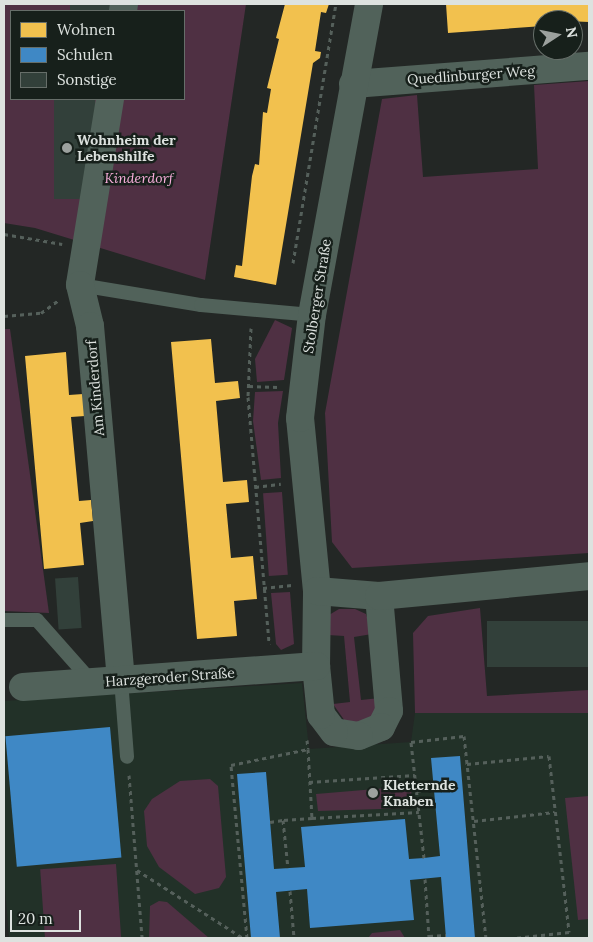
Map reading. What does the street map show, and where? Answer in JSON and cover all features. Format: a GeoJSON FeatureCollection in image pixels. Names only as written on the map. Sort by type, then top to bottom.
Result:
{"type":"FeatureCollection","features":[{"type":"Feature","properties":{"kind":"street","name":"Stolberger Straße"},"geometry":{"type":"LineString","coordinates":[[305,588],[300,418],[312,315],[369,4]]}},
{"type":"Feature","properties":{"kind":"street","name":"Quedlinburger Weg"},"geometry":{"type":"LineString","coordinates":[[353,84],[589,66]]}},
{"type":"Feature","properties":{"kind":"street","name":"Am Kinderdorf"},"geometry":{"type":"LineString","coordinates":[[110,100],[80,285],[90,326],[121,680]]}},
{"type":"Feature","properties":{"kind":"street"},"geometry":{"type":"LineString","coordinates":[[379,596],[389,711],[381,727],[359,736],[334,732],[321,715],[305,588],[379,596],[589,576]]}},
{"type":"Feature","properties":{"kind":"street","name":"Harzgeroder Straße"},"geometry":{"type":"LineString","coordinates":[[23,688],[316,666]]}},
{"type":"Feature","properties":{"kind":"lane"},"geometry":{"type":"LineString","coordinates":[[80,285],[255,310],[312,315]]}},
{"type":"Feature","properties":{"kind":"lane"},"geometry":{"type":"LineString","coordinates":[[4,620],[38,620],[92,682]]}},
{"type":"Feature","properties":{"kind":"lane"},"geometry":{"type":"LineString","coordinates":[[121,680],[127,757]]}},
{"type":"Feature","properties":{"kind":"path"},"geometry":{"type":"LineString","coordinates":[[292,274],[336,4]]}},
{"type":"Feature","properties":{"kind":"path"},"geometry":{"type":"LineString","coordinates":[[4,234],[63,244],[80,285],[41,313],[4,316]]}},
{"type":"Feature","properties":{"kind":"path"},"geometry":{"type":"LineString","coordinates":[[255,310],[249,386],[254,487],[271,669]]}},
{"type":"Feature","properties":{"kind":"path"},"geometry":{"type":"LineString","coordinates":[[249,386],[286,387]]}},
{"type":"Feature","properties":{"kind":"path"},"geometry":{"type":"LineString","coordinates":[[254,487],[284,484]]}},
{"type":"Feature","properties":{"kind":"path"},"geometry":{"type":"LineString","coordinates":[[263,588],[305,588]]}},
{"type":"Feature","properties":{"kind":"path"},"geometry":{"type":"LineString","coordinates":[[424,858],[411,742],[464,736],[486,938]]}},
{"type":"Feature","properties":{"kind":"path"},"geometry":{"type":"LineString","coordinates":[[245,938],[231,765],[308,749],[312,818]]}},
{"type":"Feature","properties":{"kind":"path"},"geometry":{"type":"LineString","coordinates":[[468,764],[549,756],[569,932],[514,938]]}},
{"type":"Feature","properties":{"kind":"path"},"geometry":{"type":"LineString","coordinates":[[127,757],[138,870],[142,938]]}},
{"type":"Feature","properties":{"kind":"path"},"geometry":{"type":"LineString","coordinates":[[309,782],[415,775]]}},
{"type":"Feature","properties":{"kind":"path"},"geometry":{"type":"LineString","coordinates":[[417,791],[434,789]]}},
{"type":"Feature","properties":{"kind":"path"},"geometry":{"type":"LineString","coordinates":[[270,822],[419,812]]}},
{"type":"Feature","properties":{"kind":"path"},"geometry":{"type":"LineString","coordinates":[[474,821],[555,812]]}},
{"type":"Feature","properties":{"kind":"path"},"geometry":{"type":"LineString","coordinates":[[235,813],[240,813]]}},
{"type":"Feature","properties":{"kind":"path"},"geometry":{"type":"LineString","coordinates":[[283,820],[288,868]]}},
{"type":"Feature","properties":{"kind":"path"},"geometry":{"type":"LineString","coordinates":[[138,870],[245,938]]}},
{"type":"Feature","properties":{"kind":"path"},"geometry":{"type":"LineString","coordinates":[[426,879],[429,937],[446,935]]}},
{"type":"Feature","properties":{"kind":"path"},"geometry":{"type":"LineString","coordinates":[[241,883],[246,883]]}},
{"type":"Feature","properties":{"kind":"path"},"geometry":{"type":"LineString","coordinates":[[290,891],[294,938]]}},
{"type":"Feature","properties":{"kind":"shaded area"},"geometry":{"type":"Polygon","coordinates":[[[302,683],[309,749],[411,742],[415,713],[589,713],[589,938],[9,938],[4,875],[4,701],[302,683]]]}},
{"type":"Feature","properties":{"kind":"green space","name":"Kinderdorf"},"geometry":{"type":"Polygon","coordinates":[[[4,4],[246,4],[205,280],[35,228],[4,223],[4,4]]]}},
{"type":"Feature","properties":{"kind":"green space"},"geometry":{"type":"Polygon","coordinates":[[[589,81],[589,553],[352,568],[332,542],[325,413],[382,99],[417,95],[423,177],[538,169],[534,85],[589,81]]]}},
{"type":"Feature","properties":{"kind":"green space"},"geometry":{"type":"Polygon","coordinates":[[[275,320],[292,328],[284,380],[257,382],[255,359],[275,320]]]}},
{"type":"Feature","properties":{"kind":"green space"},"geometry":{"type":"Polygon","coordinates":[[[4,329],[10,329],[49,613],[4,611],[4,329]]]}},
{"type":"Feature","properties":{"kind":"green space"},"geometry":{"type":"Polygon","coordinates":[[[283,391],[278,423],[281,478],[261,480],[253,421],[255,392],[283,391]]]}},
{"type":"Feature","properties":{"kind":"green space"},"geometry":{"type":"Polygon","coordinates":[[[282,492],[288,575],[269,576],[263,493],[282,492]]]}},
{"type":"Feature","properties":{"kind":"green space"},"geometry":{"type":"Polygon","coordinates":[[[290,592],[294,644],[281,650],[276,644],[271,593],[290,592]]]}},
{"type":"Feature","properties":{"kind":"green space"},"geometry":{"type":"Polygon","coordinates":[[[480,608],[487,696],[589,690],[589,713],[415,713],[413,633],[428,616],[480,608]]]}},
{"type":"Feature","properties":{"kind":"green space"},"geometry":{"type":"Polygon","coordinates":[[[339,609],[355,609],[366,614],[372,634],[354,637],[361,700],[380,698],[371,720],[347,724],[333,704],[350,702],[344,636],[328,635],[329,615],[339,609]]]}},
{"type":"Feature","properties":{"kind":"green space"},"geometry":{"type":"Polygon","coordinates":[[[210,779],[218,786],[226,877],[219,888],[195,894],[159,867],[147,846],[144,811],[152,799],[180,781],[210,779]]]}},
{"type":"Feature","properties":{"kind":"green space"},"geometry":{"type":"Polygon","coordinates":[[[411,786],[412,808],[318,811],[316,794],[411,786]]]}},
{"type":"Feature","properties":{"kind":"green space"},"geometry":{"type":"Polygon","coordinates":[[[589,796],[589,919],[578,920],[565,798],[589,796]]]}},
{"type":"Feature","properties":{"kind":"green space"},"geometry":{"type":"Polygon","coordinates":[[[116,864],[121,938],[45,938],[40,869],[116,864]]]}},
{"type":"Feature","properties":{"kind":"green space"},"geometry":{"type":"Polygon","coordinates":[[[159,901],[167,902],[209,938],[149,938],[150,906],[159,901]]]}},
{"type":"Feature","properties":{"kind":"green space"},"geometry":{"type":"Polygon","coordinates":[[[400,930],[405,938],[368,938],[372,933],[400,930]]]}},
{"type":"Feature","properties":{"kind":"building: Wohnen"},"geometry":{"type":"Polygon","coordinates":[[[285,4],[329,4],[326,13],[321,12],[315,51],[321,52],[320,58],[313,63],[276,285],[234,277],[236,265],[242,266],[252,176],[255,164],[259,165],[263,112],[267,113],[271,89],[267,88],[279,39],[276,38],[285,4]]]}},
{"type":"Feature","properties":{"kind":"building: Wohnen"},"geometry":{"type":"Polygon","coordinates":[[[446,4],[589,4],[589,22],[583,22],[583,10],[533,10],[533,27],[448,33],[446,4]]]}},
{"type":"Feature","properties":{"kind":"building: Wohnen"},"geometry":{"type":"Polygon","coordinates":[[[211,339],[215,383],[238,381],[240,398],[216,401],[223,482],[247,480],[249,502],[226,504],[231,558],[253,556],[257,599],[234,601],[237,636],[197,639],[171,342],[211,339]]]}},
{"type":"Feature","properties":{"kind":"building: Wohnen"},"geometry":{"type":"Polygon","coordinates":[[[66,352],[69,395],[83,394],[85,416],[71,417],[79,501],[91,500],[93,521],[80,523],[84,565],[44,569],[25,356],[66,352]]]}},
{"type":"Feature","properties":{"kind":"building: Schulen"},"geometry":{"type":"Polygon","coordinates":[[[110,727],[121,858],[17,867],[5,736],[110,727]]]}},
{"type":"Feature","properties":{"kind":"building: Schulen"},"geometry":{"type":"Polygon","coordinates":[[[460,756],[475,938],[446,938],[441,877],[410,880],[414,920],[310,928],[307,889],[276,892],[280,938],[251,938],[237,774],[266,772],[274,869],[305,867],[301,827],[405,819],[409,859],[424,858],[440,856],[431,758],[460,756]]]}},
{"type":"Feature","properties":{"kind":"building: Sonstige"},"geometry":{"type":"Polygon","coordinates":[[[70,4],[111,4],[111,10],[70,10],[70,4]]]}},
{"type":"Feature","properties":{"kind":"building: Sonstige","name":"Wohnheim der Lebenshilfe"},"geometry":{"type":"Polygon","coordinates":[[[54,100],[95,100],[95,199],[54,199],[54,100]]]}},
{"type":"Feature","properties":{"kind":"building: Sonstige"},"geometry":{"type":"Polygon","coordinates":[[[78,577],[82,628],[59,629],[55,579],[78,577]]]}},
{"type":"Feature","properties":{"kind":"building: Sonstige"},"geometry":{"type":"Polygon","coordinates":[[[487,621],[589,621],[589,667],[487,667],[487,621]]]}},
{"type":"Feature","properties":{"kind":"place","name":"Wohnheim der Lebenshilfe"},"geometry":{"type":"Point","coordinates":[67,148]}},
{"type":"Feature","properties":{"kind":"place","name":"Kletternde Knaben"},"geometry":{"type":"Point","coordinates":[373,793]}}]}
